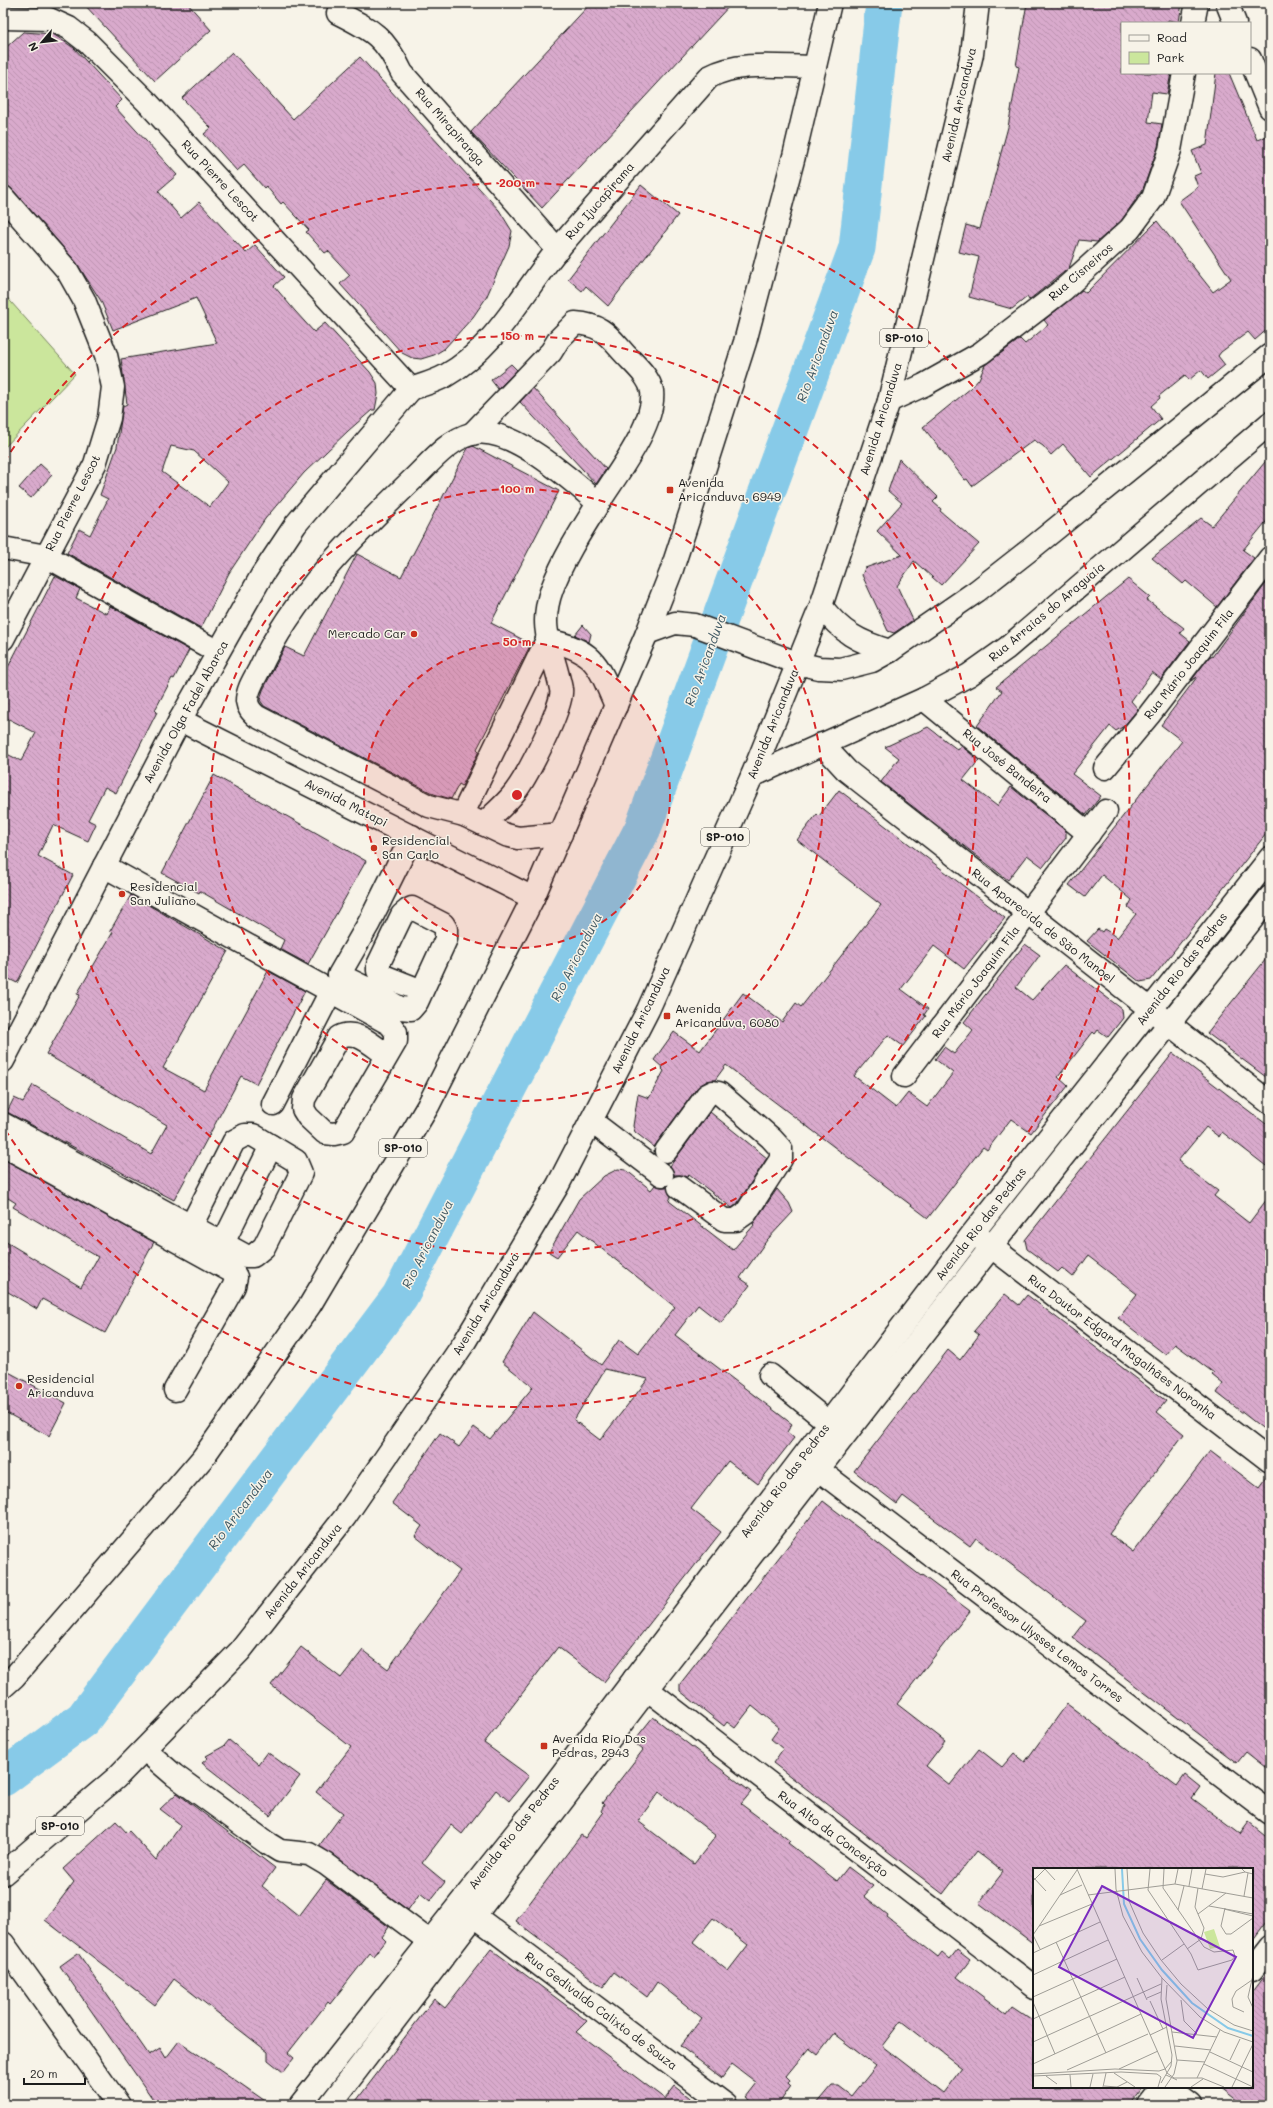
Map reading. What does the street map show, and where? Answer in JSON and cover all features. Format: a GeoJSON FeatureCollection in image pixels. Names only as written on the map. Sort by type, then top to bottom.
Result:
{"type":"FeatureCollection","features":[{"type":"Feature","properties":{"kind":"main road","name":"SP-010"},"geometry":{"type":"LineString","coordinates":[[3,1687],[53,1633],[202,1459],[310,1305],[428,1106],[533,898],[647,633],[671,572],[745,342],[794,156],[830,3]]}},
{"type":"Feature","properties":{"kind":"main road","name":"Avenida Aricanduva"},"geometry":{"type":"LineString","coordinates":[[3,1874],[116,1778],[240,1651],[345,1516],[464,1342],[558,1185],[648,1010],[752,776],[821,606],[889,401],[972,54],[978,3]]}},
{"type":"Feature","properties":{"kind":"main road"},"geometry":{"type":"LineString","coordinates":[[1194,22],[1197,3]]}},
{"type":"Feature","properties":{"kind":"main road"},"geometry":{"type":"LineString","coordinates":[[1227,3],[1235,22]]}},
{"type":"Feature","properties":{"kind":"main road","name":"Rua Mirapiranga"},"geometry":{"type":"LineString","coordinates":[[338,13],[370,29],[392,51],[402,73],[558,250]]}},
{"type":"Feature","properties":{"kind":"main road","name":"Rua Pierre Lescot"},"geometry":{"type":"LineString","coordinates":[[3,18],[49,19],[69,28],[87,42],[147,102],[411,389]]}},
{"type":"Feature","properties":{"kind":"main road"},"geometry":{"type":"LineString","coordinates":[[1251,61],[1270,108]]}},
{"type":"Feature","properties":{"kind":"main road","name":"Rua Ijucapirama"},"geometry":{"type":"LineString","coordinates":[[411,389],[444,377],[461,366],[490,340],[513,312],[558,250],[708,77],[719,71],[738,67],[815,67]]}},
{"type":"Feature","properties":{"kind":"main road","name":"Rua Cisneiros"},"geometry":{"type":"LineString","coordinates":[[889,401],[924,385],[981,353],[1063,290],[1130,229],[1153,198],[1170,150],[1184,74]]}},
{"type":"Feature","properties":{"kind":"main road","name":"Rua Pierre Lescot"},"geometry":{"type":"LineString","coordinates":[[3,197],[68,270],[84,300],[106,355],[112,387],[109,418],[95,464],[3,639]]}},
{"type":"Feature","properties":{"kind":"main road"},"geometry":{"type":"LineString","coordinates":[[474,820],[508,800],[522,784],[560,705],[561,688],[547,640],[546,613],[551,590],[578,536],[598,502],[636,444],[651,409],[652,391],[645,376],[605,332],[591,324],[575,323],[568,329],[551,352],[472,434],[455,442],[434,459],[370,520],[323,572],[272,642],[249,691],[247,700],[249,709],[256,716],[312,747],[429,806],[474,820],[506,835],[518,838],[561,834]]}},
{"type":"Feature","properties":{"kind":"main road"},"geometry":{"type":"LineString","coordinates":[[647,633],[675,623],[695,625],[797,663],[819,668],[841,669],[858,666],[890,651],[977,591],[1020,558],[1270,355]]}},
{"type":"Feature","properties":{"kind":"main road","name":"Avenida Olga Fadel Abarca"},"geometry":{"type":"LineString","coordinates":[[3,1061],[180,720],[262,575],[296,524],[411,389]]}},
{"type":"Feature","properties":{"kind":"main road","name":"Rua Arraias do Araguaia"},"geometry":{"type":"LineString","coordinates":[[752,776],[924,699],[969,675],[1007,648],[1270,423]]}},
{"type":"Feature","properties":{"kind":"main road"},"geometry":{"type":"LineString","coordinates":[[472,434],[490,434],[509,440],[539,455],[598,502]]}},
{"type":"Feature","properties":{"kind":"main road"},"geometry":{"type":"LineString","coordinates":[[3,548],[46,556],[218,652]]}},
{"type":"Feature","properties":{"kind":"main road","name":"Rua Mário Joaquim Fila"},"geometry":{"type":"LineString","coordinates":[[1105,768],[1158,703],[1270,558]]}},
{"type":"Feature","properties":{"kind":"main road"},"geometry":{"type":"LineString","coordinates":[[821,606],[834,623],[852,638],[890,651]]}},
{"type":"Feature","properties":{"kind":"main road"},"geometry":{"type":"LineString","coordinates":[[474,820],[467,806],[547,640]]}},
{"type":"Feature","properties":{"kind":"main road"},"geometry":{"type":"LineString","coordinates":[[547,640],[580,650],[594,660],[616,706]]}},
{"type":"Feature","properties":{"kind":"main road","name":"Rua José Bandeira"},"geometry":{"type":"LineString","coordinates":[[924,699],[1089,834]]}},
{"type":"Feature","properties":{"kind":"main road","name":"Avenida Matapi"},"geometry":{"type":"LineString","coordinates":[[180,720],[533,898]]}},
{"type":"Feature","properties":{"kind":"main road","name":"Rua Aparecida de São Manoel"},"geometry":{"type":"LineString","coordinates":[[822,744],[847,771],[1027,914],[1270,1103]]}},
{"type":"Feature","properties":{"kind":"main road","name":"Rua Mário Joaquim Fila"},"geometry":{"type":"LineString","coordinates":[[904,1076],[1106,811]]}},
{"type":"Feature","properties":{"kind":"main road"},"geometry":{"type":"LineString","coordinates":[[412,836],[369,923],[339,975],[366,988],[400,1008],[411,1009],[417,1002],[422,991]]}},
{"type":"Feature","properties":{"kind":"main road","name":"Avenida Rio das Pedras"},"geometry":{"type":"LineString","coordinates":[[811,1464],[828,1423],[973,1233],[1270,858]]}},
{"type":"Feature","properties":{"kind":"main road"},"geometry":{"type":"LineString","coordinates":[[104,866],[390,1024],[396,1032],[396,1041],[387,1055]]}},
{"type":"Feature","properties":{"kind":"main road","name":"Avenida Rio das Pedras"},"geometry":{"type":"LineString","coordinates":[[330,2105],[468,1910],[811,1464],[845,1436],[991,1247],[1270,897]]}},
{"type":"Feature","properties":{"kind":"main road"},"geometry":{"type":"LineString","coordinates":[[273,1104],[331,991]]}},
{"type":"Feature","properties":{"kind":"main road"},"geometry":{"type":"LineString","coordinates":[[591,1121],[665,1167],[724,1220],[736,1220],[746,1213],[781,1159],[781,1150],[772,1138],[719,1093],[713,1092],[707,1095],[665,1167]]}},
{"type":"Feature","properties":{"kind":"main road"},"geometry":{"type":"LineString","coordinates":[[3,1124],[246,1256],[254,1256],[264,1248],[268,1241],[301,1172],[296,1161],[253,1135],[244,1135],[234,1141],[191,1226]]}},
{"type":"Feature","properties":{"kind":"main road"},"geometry":{"type":"LineString","coordinates":[[3,1145],[233,1272],[236,1277],[234,1286],[175,1390]]}},
{"type":"Feature","properties":{"kind":"main road"},"geometry":{"type":"LineString","coordinates":[[223,1244],[271,1146]]}},
{"type":"Feature","properties":{"kind":"main road","name":"Rua Doutor Edgard Magalhães Noronha"},"geometry":{"type":"LineString","coordinates":[[973,1233],[1270,1460]]}},
{"type":"Feature","properties":{"kind":"main road"},"geometry":{"type":"LineString","coordinates":[[770,1375],[845,1436]]}},
{"type":"Feature","properties":{"kind":"main road","name":"Rua Professor Ulysses Lemos Torres"},"geometry":{"type":"LineString","coordinates":[[811,1464],[1270,1813]]}},
{"type":"Feature","properties":{"kind":"main road","name":"Rua Alto da Conceição"},"geometry":{"type":"LineString","coordinates":[[640,1685],[1033,1985]]}},
{"type":"Feature","properties":{"kind":"main road"},"geometry":{"type":"LineString","coordinates":[[144,1750],[174,1776],[267,1844],[280,1851],[308,1854],[326,1864],[429,1941]]}},
{"type":"Feature","properties":{"kind":"main road","name":"Avenida Rio das Pedras"},"geometry":{"type":"LineString","coordinates":[[300,2105],[429,1941],[468,1910]]}},
{"type":"Feature","properties":{"kind":"main road","name":"Rua Gedivaldo Calixto de Souza"},"geometry":{"type":"LineString","coordinates":[[468,1910],[726,2105]]}},
{"type":"Feature","properties":{"kind":"main road"},"geometry":{"type":"LineString","coordinates":[[3,1943],[119,2105]]}},
{"type":"Feature","properties":{"kind":"main road"},"geometry":{"type":"LineString","coordinates":[[1253,1968],[1270,1946]]}},
{"type":"Feature","properties":{"kind":"main road"},"geometry":{"type":"LineString","coordinates":[[1147,2105],[1160,2088]]}},
{"type":"Feature","properties":{"kind":"main road"},"geometry":{"type":"LineString","coordinates":[[1167,2088],[1190,2105]]}},
{"type":"Feature","properties":{"kind":"green space"},"geometry":{"type":"Polygon","coordinates":[[[3,293],[75,374],[3,449],[3,293]]]}},
{"type":"Feature","properties":{"kind":"building"},"geometry":{"type":"Polygon","coordinates":[[[83,3],[187,3],[211,30],[155,81],[83,3]]]}},
{"type":"Feature","properties":{"kind":"building"},"geometry":{"type":"Polygon","coordinates":[[[591,3],[732,3],[542,208],[471,132],[591,3]]]}},
{"type":"Feature","properties":{"kind":"building"},"geometry":{"type":"Polygon","coordinates":[[[1027,3],[1182,3],[1179,22],[1168,20],[1168,22],[1121,22],[1121,74],[1171,74],[1167,94],[1152,92],[1148,122],[1162,124],[1158,147],[1143,189],[1121,221],[1097,242],[1079,240],[1069,268],[1029,300],[1027,297],[1012,309],[969,297],[979,257],[959,252],[966,225],[980,229],[1008,127],[1019,67],[1016,66],[1027,3]]]}},
{"type":"Feature","properties":{"kind":"building"},"geometry":{"type":"Polygon","coordinates":[[[23,32],[53,34],[74,48],[122,100],[115,107],[177,175],[158,191],[181,218],[199,202],[246,253],[255,245],[284,277],[274,286],[295,311],[314,332],[325,323],[370,372],[377,383],[378,394],[375,410],[372,410],[348,431],[304,473],[265,519],[229,573],[201,628],[67,553],[79,529],[90,535],[108,499],[100,495],[117,447],[123,406],[127,404],[121,359],[217,343],[196,298],[113,330],[101,301],[76,262],[12,189],[3,184],[3,50],[23,32]],[[171,446],[162,472],[210,507],[228,482],[194,451],[171,446]]]}},
{"type":"Feature","properties":{"kind":"building"},"geometry":{"type":"Polygon","coordinates":[[[232,52],[293,119],[360,57],[499,210],[512,231],[509,246],[486,298],[473,317],[444,349],[434,355],[421,359],[412,358],[402,353],[340,284],[350,275],[328,251],[325,253],[306,232],[309,230],[283,202],[281,204],[266,186],[264,188],[244,165],[237,171],[204,134],[211,128],[182,98],[232,52]]]}},
{"type":"Feature","properties":{"kind":"building"},"geometry":{"type":"Polygon","coordinates":[[[1216,74],[1229,74],[1257,140],[1270,135],[1270,327],[1255,340],[1248,332],[1221,352],[1218,356],[1225,365],[1208,379],[1201,370],[1189,380],[1185,375],[1159,396],[1160,398],[1151,406],[1161,419],[1091,477],[1063,444],[1051,455],[1043,446],[1034,440],[972,486],[967,479],[965,480],[923,427],[971,388],[979,379],[985,365],[1020,339],[1025,344],[1048,325],[1044,320],[1082,290],[1086,293],[1157,221],[1213,292],[1231,279],[1179,201],[1198,187],[1194,176],[1201,173],[1192,151],[1207,145],[1216,74]]]}},
{"type":"Feature","properties":{"kind":"building"},"geometry":{"type":"Polygon","coordinates":[[[641,185],[678,215],[608,306],[586,286],[582,291],[568,279],[641,185]]]}},
{"type":"Feature","properties":{"kind":"building"},"geometry":{"type":"Polygon","coordinates":[[[511,364],[517,370],[498,389],[491,380],[511,364]]]}},
{"type":"Feature","properties":{"kind":"building"},"geometry":{"type":"Polygon","coordinates":[[[533,388],[606,469],[596,484],[520,402],[533,388]]]}},
{"type":"Feature","properties":{"kind":"building","name":"Mercado Car"},"geometry":{"type":"Polygon","coordinates":[[[473,446],[559,491],[491,623],[531,644],[477,749],[479,751],[462,786],[459,784],[451,799],[434,794],[264,706],[260,700],[263,690],[285,647],[304,656],[357,554],[401,577],[468,448],[473,446]]]}},
{"type":"Feature","properties":{"kind":"building"},"geometry":{"type":"Polygon","coordinates":[[[1270,456],[1270,517],[1243,550],[1254,558],[1217,607],[1186,581],[1183,584],[1152,558],[1201,518],[1212,526],[1270,456]]]}},
{"type":"Feature","properties":{"kind":"building"},"geometry":{"type":"Polygon","coordinates":[[[899,459],[938,497],[933,502],[941,509],[940,511],[979,544],[941,585],[914,561],[897,586],[913,620],[894,633],[888,631],[862,575],[865,568],[902,555],[877,531],[902,503],[888,491],[899,459]]]}},
{"type":"Feature","properties":{"kind":"building"},"geometry":{"type":"Polygon","coordinates":[[[40,464],[52,475],[31,498],[19,488],[40,464]]]}},
{"type":"Feature","properties":{"kind":"building"},"geometry":{"type":"Polygon","coordinates":[[[55,576],[80,589],[76,598],[107,614],[110,606],[189,650],[174,679],[172,678],[155,710],[157,712],[116,793],[105,787],[88,820],[96,824],[88,841],[53,825],[38,856],[73,875],[17,983],[3,976],[3,752],[21,761],[36,733],[3,716],[3,677],[55,576]]]}},
{"type":"Feature","properties":{"kind":"building"},"geometry":{"type":"Polygon","coordinates":[[[1270,578],[1270,829],[1151,980],[1140,982],[1087,941],[1098,929],[1102,932],[1104,929],[1117,938],[1136,914],[1128,907],[1132,900],[1102,875],[1085,897],[1069,885],[1182,741],[1161,725],[1197,677],[1191,681],[1210,656],[1212,657],[1270,578]]]}},
{"type":"Feature","properties":{"kind":"building"},"geometry":{"type":"Polygon","coordinates":[[[1128,579],[1150,597],[1147,600],[1184,628],[1180,633],[1190,641],[1161,679],[1152,672],[1131,701],[1138,709],[1124,726],[1116,731],[1110,726],[1072,774],[1101,796],[1086,815],[977,726],[1002,691],[996,687],[1128,579]]]}},
{"type":"Feature","properties":{"kind":"building"},"geometry":{"type":"Polygon","coordinates":[[[583,625],[591,634],[589,642],[575,635],[583,625]]]}},
{"type":"Feature","properties":{"kind":"building"},"geometry":{"type":"Polygon","coordinates":[[[928,727],[958,750],[961,746],[979,760],[963,780],[997,806],[1011,787],[1066,831],[1066,838],[1043,867],[1027,855],[1008,880],[881,782],[899,758],[885,747],[928,727]]]}},
{"type":"Feature","properties":{"kind":"building"},"geometry":{"type":"Polygon","coordinates":[[[214,775],[366,861],[308,964],[280,949],[284,940],[200,891],[199,893],[162,873],[214,775]]]}},
{"type":"Feature","properties":{"kind":"building"},"geometry":{"type":"Polygon","coordinates":[[[839,790],[1005,918],[964,969],[934,946],[901,989],[928,1009],[924,1015],[926,1016],[903,1046],[888,1035],[854,1076],[896,1108],[908,1093],[927,1107],[953,1073],[935,1059],[944,1047],[954,1054],[973,1030],[964,1022],[1025,944],[1040,955],[1016,987],[1032,1000],[1064,965],[1122,1009],[1123,1018],[1108,1037],[1098,1030],[1095,1034],[1093,1032],[1058,1077],[1068,1086],[1031,1133],[1011,1119],[987,1150],[983,1147],[928,1218],[726,1065],[715,1080],[707,1081],[697,1088],[654,1147],[635,1132],[633,1126],[638,1094],[649,1098],[664,1071],[662,1069],[663,1068],[654,1060],[674,1032],[700,1051],[743,993],[782,1022],[796,1003],[801,1007],[881,905],[797,840],[817,814],[819,816],[839,790]]]}},
{"type":"Feature","properties":{"kind":"building"},"geometry":{"type":"Polygon","coordinates":[[[131,895],[228,951],[163,1068],[204,1090],[268,971],[305,991],[256,1084],[241,1076],[174,1200],[7,1112],[14,1098],[23,1102],[33,1085],[151,1154],[167,1125],[46,1054],[80,995],[77,994],[113,932],[110,931],[131,895]]]}},
{"type":"Feature","properties":{"kind":"building"},"geometry":{"type":"Polygon","coordinates":[[[1270,954],[1270,1080],[1207,1033],[1270,954]]]}},
{"type":"Feature","properties":{"kind":"building"},"geometry":{"type":"Polygon","coordinates":[[[1173,1053],[1270,1127],[1270,1169],[1222,1132],[1219,1137],[1206,1127],[1178,1161],[1218,1191],[1214,1196],[1249,1223],[1270,1195],[1270,1434],[1217,1393],[1223,1384],[1212,1375],[1214,1373],[1175,1344],[1166,1355],[1118,1318],[1137,1294],[1088,1256],[1073,1277],[1062,1268],[1058,1272],[1027,1249],[1025,1240],[1173,1053]]]}},
{"type":"Feature","properties":{"kind":"building"},"geometry":{"type":"Polygon","coordinates":[[[710,1112],[767,1158],[737,1204],[732,1208],[689,1175],[687,1177],[674,1175],[670,1166],[710,1112]]]}},
{"type":"Feature","properties":{"kind":"building"},"geometry":{"type":"Polygon","coordinates":[[[3,1159],[154,1242],[105,1333],[42,1299],[37,1309],[3,1289],[3,1240],[81,1287],[98,1257],[13,1207],[16,1203],[3,1195],[3,1159]]]}},
{"type":"Feature","properties":{"kind":"building"},"geometry":{"type":"Polygon","coordinates":[[[618,1169],[626,1170],[651,1190],[655,1185],[667,1187],[671,1197],[669,1201],[733,1250],[754,1225],[753,1224],[777,1189],[789,1203],[793,1212],[767,1240],[740,1278],[750,1285],[721,1323],[698,1305],[675,1335],[792,1424],[787,1432],[794,1438],[758,1484],[728,1461],[691,1509],[721,1532],[604,1682],[558,1647],[484,1743],[529,1776],[509,1801],[496,1790],[462,1834],[451,1825],[422,1863],[445,1882],[430,1901],[420,1893],[408,1910],[319,1846],[343,1813],[316,1792],[351,1747],[271,1685],[301,1647],[341,1678],[363,1650],[388,1669],[460,1571],[415,1536],[422,1526],[392,1503],[440,1433],[459,1447],[474,1427],[490,1439],[533,1387],[502,1362],[533,1312],[601,1365],[619,1340],[638,1354],[675,1307],[578,1230],[557,1257],[549,1252],[579,1199],[604,1176],[618,1169]],[[605,1369],[574,1420],[600,1440],[648,1379],[605,1369]]]}},
{"type":"Feature","properties":{"kind":"building"},"geometry":{"type":"Polygon","coordinates":[[[1005,1294],[1019,1305],[1027,1295],[1166,1401],[1157,1412],[1184,1434],[1109,1534],[1133,1552],[1210,1451],[1259,1488],[1270,1473],[1270,1771],[1246,1752],[1237,1763],[1073,1638],[1086,1621],[976,1538],[970,1546],[903,1496],[897,1504],[854,1471],[948,1350],[960,1360],[979,1335],[974,1331],[1005,1294]]]}},
{"type":"Feature","properties":{"kind":"building","name":"Residencial Aricanduva"},"geometry":{"type":"Polygon","coordinates":[[[3,1369],[66,1403],[49,1436],[3,1411],[3,1369]]]}},
{"type":"Feature","properties":{"kind":"building"},"geometry":{"type":"Polygon","coordinates":[[[823,1501],[921,1576],[922,1575],[970,1611],[897,1704],[945,1741],[926,1766],[950,1785],[979,1749],[1002,1767],[1014,1753],[1025,1762],[1067,1704],[1177,1786],[1185,1775],[1200,1787],[1192,1798],[1240,1834],[1249,1822],[1270,1839],[1270,1917],[1253,1940],[1253,1868],[1033,1868],[1033,1943],[979,1903],[1003,1872],[976,1851],[943,1894],[773,1763],[783,1749],[771,1739],[779,1728],[752,1706],[735,1728],[727,1722],[724,1726],[680,1691],[680,1684],[823,1501]]]}},
{"type":"Feature","properties":{"kind":"building"},"geometry":{"type":"Polygon","coordinates":[[[653,1717],[751,1792],[741,1804],[790,1841],[788,1843],[837,1881],[848,1867],[873,1886],[864,1896],[888,1915],[887,1917],[938,1957],[942,1952],[950,1959],[957,1950],[970,1960],[957,1977],[1007,2015],[1013,2007],[1033,2020],[1033,2088],[1141,2088],[1128,2105],[816,2105],[832,2086],[839,2086],[852,2096],[876,2066],[834,2034],[818,2055],[809,2048],[786,2076],[790,2080],[788,2083],[791,2086],[778,2105],[757,2105],[746,2097],[757,2083],[732,2064],[722,2078],[680,2046],[702,2018],[657,1982],[647,1997],[614,1972],[603,1987],[516,1921],[581,1835],[585,1838],[603,1813],[601,1811],[604,1805],[602,1803],[643,1750],[633,1742],[653,1717]],[[659,1792],[638,1821],[694,1864],[716,1836],[659,1792]],[[713,1918],[693,1943],[728,1971],[748,1945],[713,1918]],[[901,2021],[882,2046],[943,2093],[962,2068],[901,2021]]]}},
{"type":"Feature","properties":{"kind":"building"},"geometry":{"type":"Polygon","coordinates":[[[229,1740],[258,1764],[267,1752],[300,1776],[270,1816],[202,1763],[208,1758],[206,1756],[224,1746],[229,1740]]]}},
{"type":"Feature","properties":{"kind":"building"},"geometry":{"type":"Polygon","coordinates":[[[177,1793],[275,1868],[262,1886],[299,1916],[326,1880],[389,1927],[382,1937],[386,1941],[374,1956],[370,1953],[330,2004],[328,2002],[288,2053],[294,2058],[283,2072],[268,2060],[268,2052],[174,1979],[155,2005],[45,1920],[74,1882],[63,1869],[116,1821],[127,1833],[129,1831],[156,1860],[181,1825],[160,1809],[177,1793]]]}},
{"type":"Feature","properties":{"kind":"building"},"geometry":{"type":"Polygon","coordinates":[[[491,1949],[587,2021],[576,2032],[665,2099],[675,2086],[699,2105],[353,2105],[434,1999],[445,2008],[491,1949]]]}},
{"type":"Feature","properties":{"kind":"building"},"geometry":{"type":"Polygon","coordinates":[[[78,1953],[149,2055],[160,2048],[166,2058],[179,2041],[271,2105],[157,2105],[60,1966],[78,1953]]]}},
{"type":"Feature","properties":{"kind":"building"},"geometry":{"type":"Polygon","coordinates":[[[1270,1968],[1270,2105],[1244,2105],[1222,2088],[1253,2088],[1253,1991],[1270,1968]]]}},
{"type":"Feature","properties":{"kind":"waterway","name":"Rio Aricanduva"},"geometry":{"type":"LineString","coordinates":[[3,1778],[83,1719],[400,1296],[643,828],[857,248],[884,3]]}},
{"type":"Feature","properties":{"kind":"place","name":"Avenida Aricanduva, 6949"},"geometry":{"type":"Point","coordinates":[670,490]}},
{"type":"Feature","properties":{"kind":"place","name":"Mercado Car"},"geometry":{"type":"Point","coordinates":[414,634]}},
{"type":"Feature","properties":{"kind":"place","name":"Residencial San Carlo"},"geometry":{"type":"Point","coordinates":[374,848]}},
{"type":"Feature","properties":{"kind":"place","name":"Residencial San Juliano"},"geometry":{"type":"Point","coordinates":[122,894]}},
{"type":"Feature","properties":{"kind":"place","name":"Avenida Aricanduva, 6080"},"geometry":{"type":"Point","coordinates":[667,1016]}},
{"type":"Feature","properties":{"kind":"place","name":"Residencial Aricanduva"},"geometry":{"type":"Point","coordinates":[19,1386]}},
{"type":"Feature","properties":{"kind":"place","name":"Avenida Rio Das Pedras, 2943"},"geometry":{"type":"Point","coordinates":[544,1746]}}]}
